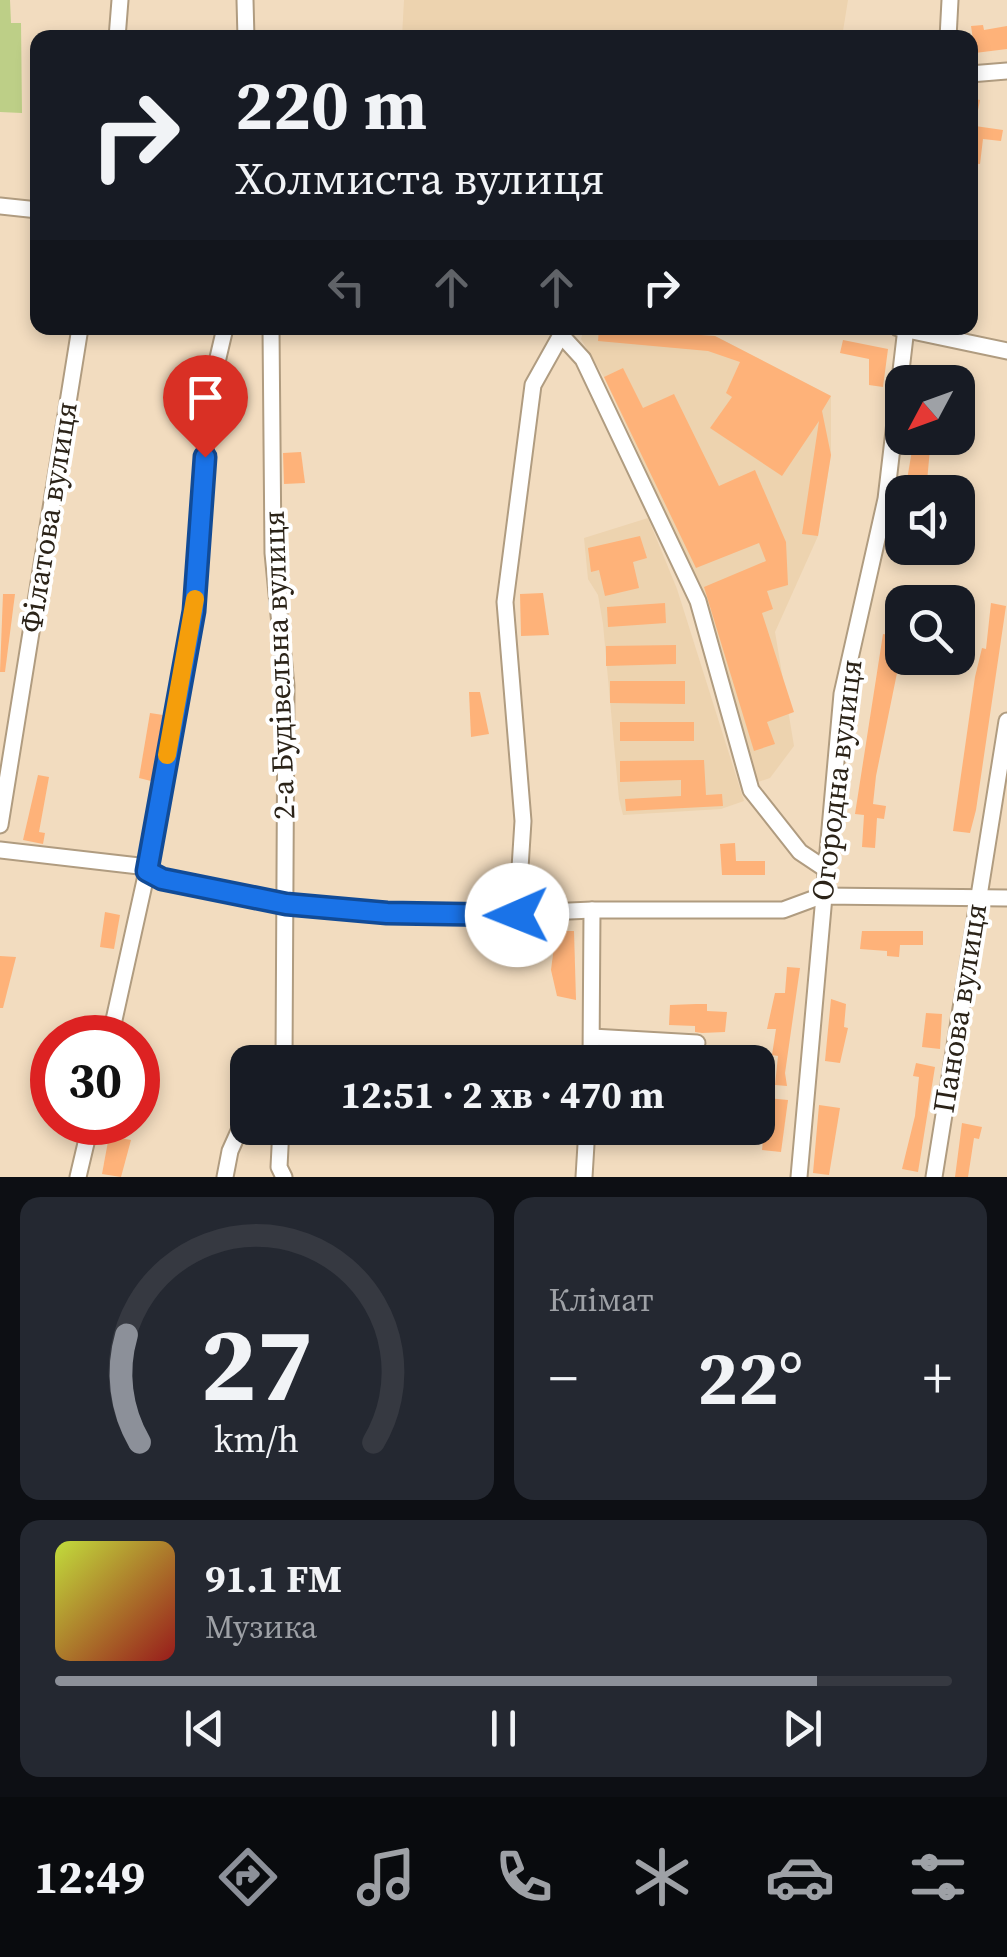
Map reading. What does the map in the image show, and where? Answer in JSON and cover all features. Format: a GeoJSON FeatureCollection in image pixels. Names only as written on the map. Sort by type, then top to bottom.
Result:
{"type":"FeatureCollection","features":[{"type":"Feature","properties":{"kind":"street"},"geometry":{"type":"LineString","coordinates":[[118,30],[124,0]]}},
{"type":"Feature","properties":{"kind":"street"},"geometry":{"type":"LineString","coordinates":[[245,0],[246,30]]}},
{"type":"Feature","properties":{"kind":"street"},"geometry":{"type":"LineString","coordinates":[[948,30],[950,0]]}},
{"type":"Feature","properties":{"kind":"street"},"geometry":{"type":"LineString","coordinates":[[978,73],[1007,71]]}},
{"type":"Feature","properties":{"kind":"street"},"geometry":{"type":"LineString","coordinates":[[0,206],[30,209]]}},
{"type":"Feature","properties":{"kind":"street","name":"Філатова вулиця"},"geometry":{"type":"LineString","coordinates":[[0,825],[79,335]]}},
{"type":"Feature","properties":{"kind":"street"},"geometry":{"type":"LineString","coordinates":[[115,1015],[147,871],[194,611],[209,396],[223,335]]}},
{"type":"Feature","properties":{"kind":"street","name":"2-а Будівельна вулиця"},"geometry":{"type":"LineString","coordinates":[[271,335],[273,553],[286,686],[284,1042]]}},
{"type":"Feature","properties":{"kind":"street"},"geometry":{"type":"LineString","coordinates":[[517,915],[523,821],[505,602],[533,385],[559,335]]}},
{"type":"Feature","properties":{"kind":"street"},"geometry":{"type":"LineString","coordinates":[[564,335],[584,359],[698,601],[751,790],[800,852],[824,868]]}},
{"type":"Feature","properties":{"kind":"street","name":"Огородна вулиця"},"geometry":{"type":"LineString","coordinates":[[799,1177],[842,694],[886,499],[901,335]]}},
{"type":"Feature","properties":{"kind":"street"},"geometry":{"type":"LineString","coordinates":[[931,335],[1007,351]]}},
{"type":"Feature","properties":{"kind":"street","name":"Панова вулиця"},"geometry":{"type":"LineString","coordinates":[[934,1177],[1007,721]]}},
{"type":"Feature","properties":{"kind":"street"},"geometry":{"type":"LineString","coordinates":[[0,850],[139,866],[162,879],[286,904],[387,913],[783,910],[822,896],[978,894],[1007,898]]}},
{"type":"Feature","properties":{"kind":"street"},"geometry":{"type":"LineString","coordinates":[[592,910],[592,1045]]}},
{"type":"Feature","properties":{"kind":"street"},"geometry":{"type":"LineString","coordinates":[[592,1037],[697,1043]]}},
{"type":"Feature","properties":{"kind":"street"},"geometry":{"type":"LineString","coordinates":[[78,1177],[85,1145]]}},
{"type":"Feature","properties":{"kind":"street"},"geometry":{"type":"LineString","coordinates":[[225,1177],[233,1145]]}},
{"type":"Feature","properties":{"kind":"street"},"geometry":{"type":"LineString","coordinates":[[280,1145],[279,1168],[284,1177]]}},
{"type":"Feature","properties":{"kind":"street"},"geometry":{"type":"LineString","coordinates":[[584,1177],[586,1145]]}},
{"type":"Feature","properties":{"kind":"shaded area"},"geometry":{"type":"Polygon","coordinates":[[[404,0],[848,0],[843,30],[402,30],[404,0]]]}},
{"type":"Feature","properties":{"kind":"shaded area"},"geometry":{"type":"Polygon","coordinates":[[[582,335],[715,336],[831,396],[831,455],[818,536],[775,632],[794,746],[770,778],[758,782],[700,588],[604,377],[582,335]]]}},
{"type":"Feature","properties":{"kind":"shaded area"},"geometry":{"type":"Polygon","coordinates":[[[648,518],[677,589],[744,801],[721,809],[623,815],[603,624],[598,595],[588,579],[584,538],[648,518]]]}},
{"type":"Feature","properties":{"kind":"green space"},"geometry":{"type":"Polygon","coordinates":[[[0,0],[10,0],[11,23],[21,23],[22,113],[0,112],[0,0]]]}},
{"type":"Feature","properties":{"kind":"building"},"geometry":{"type":"Polygon","coordinates":[[[983,25],[984,30],[1007,26],[1007,49],[978,53],[978,30],[972,30],[971,26],[983,25]]]}},
{"type":"Feature","properties":{"kind":"building"},"geometry":{"type":"Polygon","coordinates":[[[978,126],[1003,130],[1001,141],[983,139],[980,164],[978,126]]]}},
{"type":"Feature","properties":{"kind":"building"},"geometry":{"type":"Polygon","coordinates":[[[598,335],[715,336],[831,396],[822,411],[831,455],[818,536],[802,534],[819,421],[782,476],[710,428],[732,397],[726,393],[740,362],[708,351],[598,341],[598,335]]]}},
{"type":"Feature","properties":{"kind":"building"},"geometry":{"type":"Polygon","coordinates":[[[843,340],[888,349],[883,387],[869,385],[869,359],[840,353],[843,340]]]}},
{"type":"Feature","properties":{"kind":"building"},"geometry":{"type":"Polygon","coordinates":[[[623,368],[643,408],[674,394],[719,486],[755,470],[786,542],[788,585],[767,591],[773,609],[762,613],[794,712],[767,722],[775,744],[754,751],[704,587],[766,561],[759,543],[696,568],[604,377],[623,368]]]}},
{"type":"Feature","properties":{"kind":"building"},"geometry":{"type":"Polygon","coordinates":[[[301,452],[305,483],[284,484],[283,453],[301,452]]]}},
{"type":"Feature","properties":{"kind":"building"},"geometry":{"type":"Polygon","coordinates":[[[911,455],[929,455],[928,475],[908,475],[911,455]]]}},
{"type":"Feature","properties":{"kind":"building"},"geometry":{"type":"Polygon","coordinates":[[[640,536],[647,558],[633,562],[639,588],[605,596],[599,570],[591,572],[588,548],[640,536]]]}},
{"type":"Feature","properties":{"kind":"building"},"geometry":{"type":"Polygon","coordinates":[[[543,593],[549,635],[521,636],[520,594],[543,593]]]}},
{"type":"Feature","properties":{"kind":"building"},"geometry":{"type":"Polygon","coordinates":[[[3,594],[15,594],[5,672],[0,672],[3,594]]]}},
{"type":"Feature","properties":{"kind":"building"},"geometry":{"type":"Polygon","coordinates":[[[665,603],[666,623],[608,627],[607,607],[665,603]]]}},
{"type":"Feature","properties":{"kind":"building"},"geometry":{"type":"Polygon","coordinates":[[[991,603],[1006,606],[976,810],[970,833],[953,831],[975,677],[982,648],[986,649],[991,603]]]}},
{"type":"Feature","properties":{"kind":"building"},"geometry":{"type":"Polygon","coordinates":[[[885,634],[885,675],[897,675],[876,776],[873,804],[886,806],[884,819],[877,818],[875,848],[862,847],[864,815],[855,814],[885,634]]]}},
{"type":"Feature","properties":{"kind":"building"},"geometry":{"type":"Polygon","coordinates":[[[676,645],[676,664],[606,666],[606,646],[676,645]]]}},
{"type":"Feature","properties":{"kind":"building"},"geometry":{"type":"Polygon","coordinates":[[[610,681],[685,681],[685,704],[610,703],[610,681]]]}},
{"type":"Feature","properties":{"kind":"building"},"geometry":{"type":"Polygon","coordinates":[[[469,692],[480,692],[489,734],[471,737],[469,692]]]}},
{"type":"Feature","properties":{"kind":"building"},"geometry":{"type":"Polygon","coordinates":[[[150,713],[163,715],[151,781],[139,778],[150,713]]]}},
{"type":"Feature","properties":{"kind":"building"},"geometry":{"type":"Polygon","coordinates":[[[620,722],[694,722],[694,741],[620,741],[620,722]]]}},
{"type":"Feature","properties":{"kind":"building"},"geometry":{"type":"Polygon","coordinates":[[[704,760],[706,795],[722,794],[723,806],[626,811],[625,799],[681,796],[681,780],[620,782],[620,761],[704,760]]]}},
{"type":"Feature","properties":{"kind":"building"},"geometry":{"type":"Polygon","coordinates":[[[38,775],[49,777],[39,832],[45,833],[43,844],[23,840],[38,775]]]}},
{"type":"Feature","properties":{"kind":"building"},"geometry":{"type":"Polygon","coordinates":[[[735,843],[736,861],[765,861],[765,875],[722,875],[720,844],[735,843]]]}},
{"type":"Feature","properties":{"kind":"building"},"geometry":{"type":"Polygon","coordinates":[[[105,912],[120,915],[114,949],[100,947],[105,912]]]}},
{"type":"Feature","properties":{"kind":"building"},"geometry":{"type":"Polygon","coordinates":[[[556,931],[574,931],[576,1000],[557,996],[551,970],[556,931]]]}},
{"type":"Feature","properties":{"kind":"building"},"geometry":{"type":"Polygon","coordinates":[[[862,931],[923,931],[923,945],[900,945],[899,957],[887,956],[887,951],[860,949],[862,931]]]}},
{"type":"Feature","properties":{"kind":"building"},"geometry":{"type":"Polygon","coordinates":[[[0,956],[16,957],[3,1008],[0,1008],[0,956]]]}},
{"type":"Feature","properties":{"kind":"building"},"geometry":{"type":"Polygon","coordinates":[[[787,967],[800,968],[785,1073],[787,1086],[775,1085],[776,1029],[767,1029],[775,993],[785,993],[787,967]]]}},
{"type":"Feature","properties":{"kind":"building"},"geometry":{"type":"Polygon","coordinates":[[[831,999],[846,1004],[844,1027],[848,1028],[840,1063],[825,1061],[831,999]]]}},
{"type":"Feature","properties":{"kind":"building"},"geometry":{"type":"Polygon","coordinates":[[[707,1004],[707,1011],[727,1012],[725,1032],[702,1033],[695,1032],[695,1026],[669,1025],[670,1005],[707,1004]]]}},
{"type":"Feature","properties":{"kind":"building"},"geometry":{"type":"Polygon","coordinates":[[[926,1013],[942,1014],[940,1049],[922,1047],[926,1013]]]}},
{"type":"Feature","properties":{"kind":"building"},"geometry":{"type":"Polygon","coordinates":[[[916,1063],[935,1067],[918,1172],[902,1169],[915,1116],[919,1077],[913,1076],[916,1063]]]}},
{"type":"Feature","properties":{"kind":"building"},"geometry":{"type":"Polygon","coordinates":[[[775,1099],[788,1100],[781,1152],[762,1150],[762,1145],[775,1145],[775,1099]]]}},
{"type":"Feature","properties":{"kind":"building"},"geometry":{"type":"Polygon","coordinates":[[[819,1105],[840,1108],[829,1175],[813,1173],[819,1105]]]}},
{"type":"Feature","properties":{"kind":"building"},"geometry":{"type":"Polygon","coordinates":[[[962,1123],[982,1127],[979,1139],[974,1138],[968,1177],[955,1177],[962,1123]]]}},
{"type":"Feature","properties":{"kind":"building"},"geometry":{"type":"Polygon","coordinates":[[[107,1145],[130,1145],[121,1177],[102,1174],[107,1145]]]}},
{"type":"Feature","properties":{"kind":"slow traffic"},"geometry":{"type":"LineString","coordinates":[[167,755],[195,599]]}},
{"type":"Feature","properties":{"kind":"route"},"geometry":{"type":"LineString","coordinates":[[205,457],[194,611],[147,871],[162,879],[286,904],[387,913],[517,915]]}}]}
